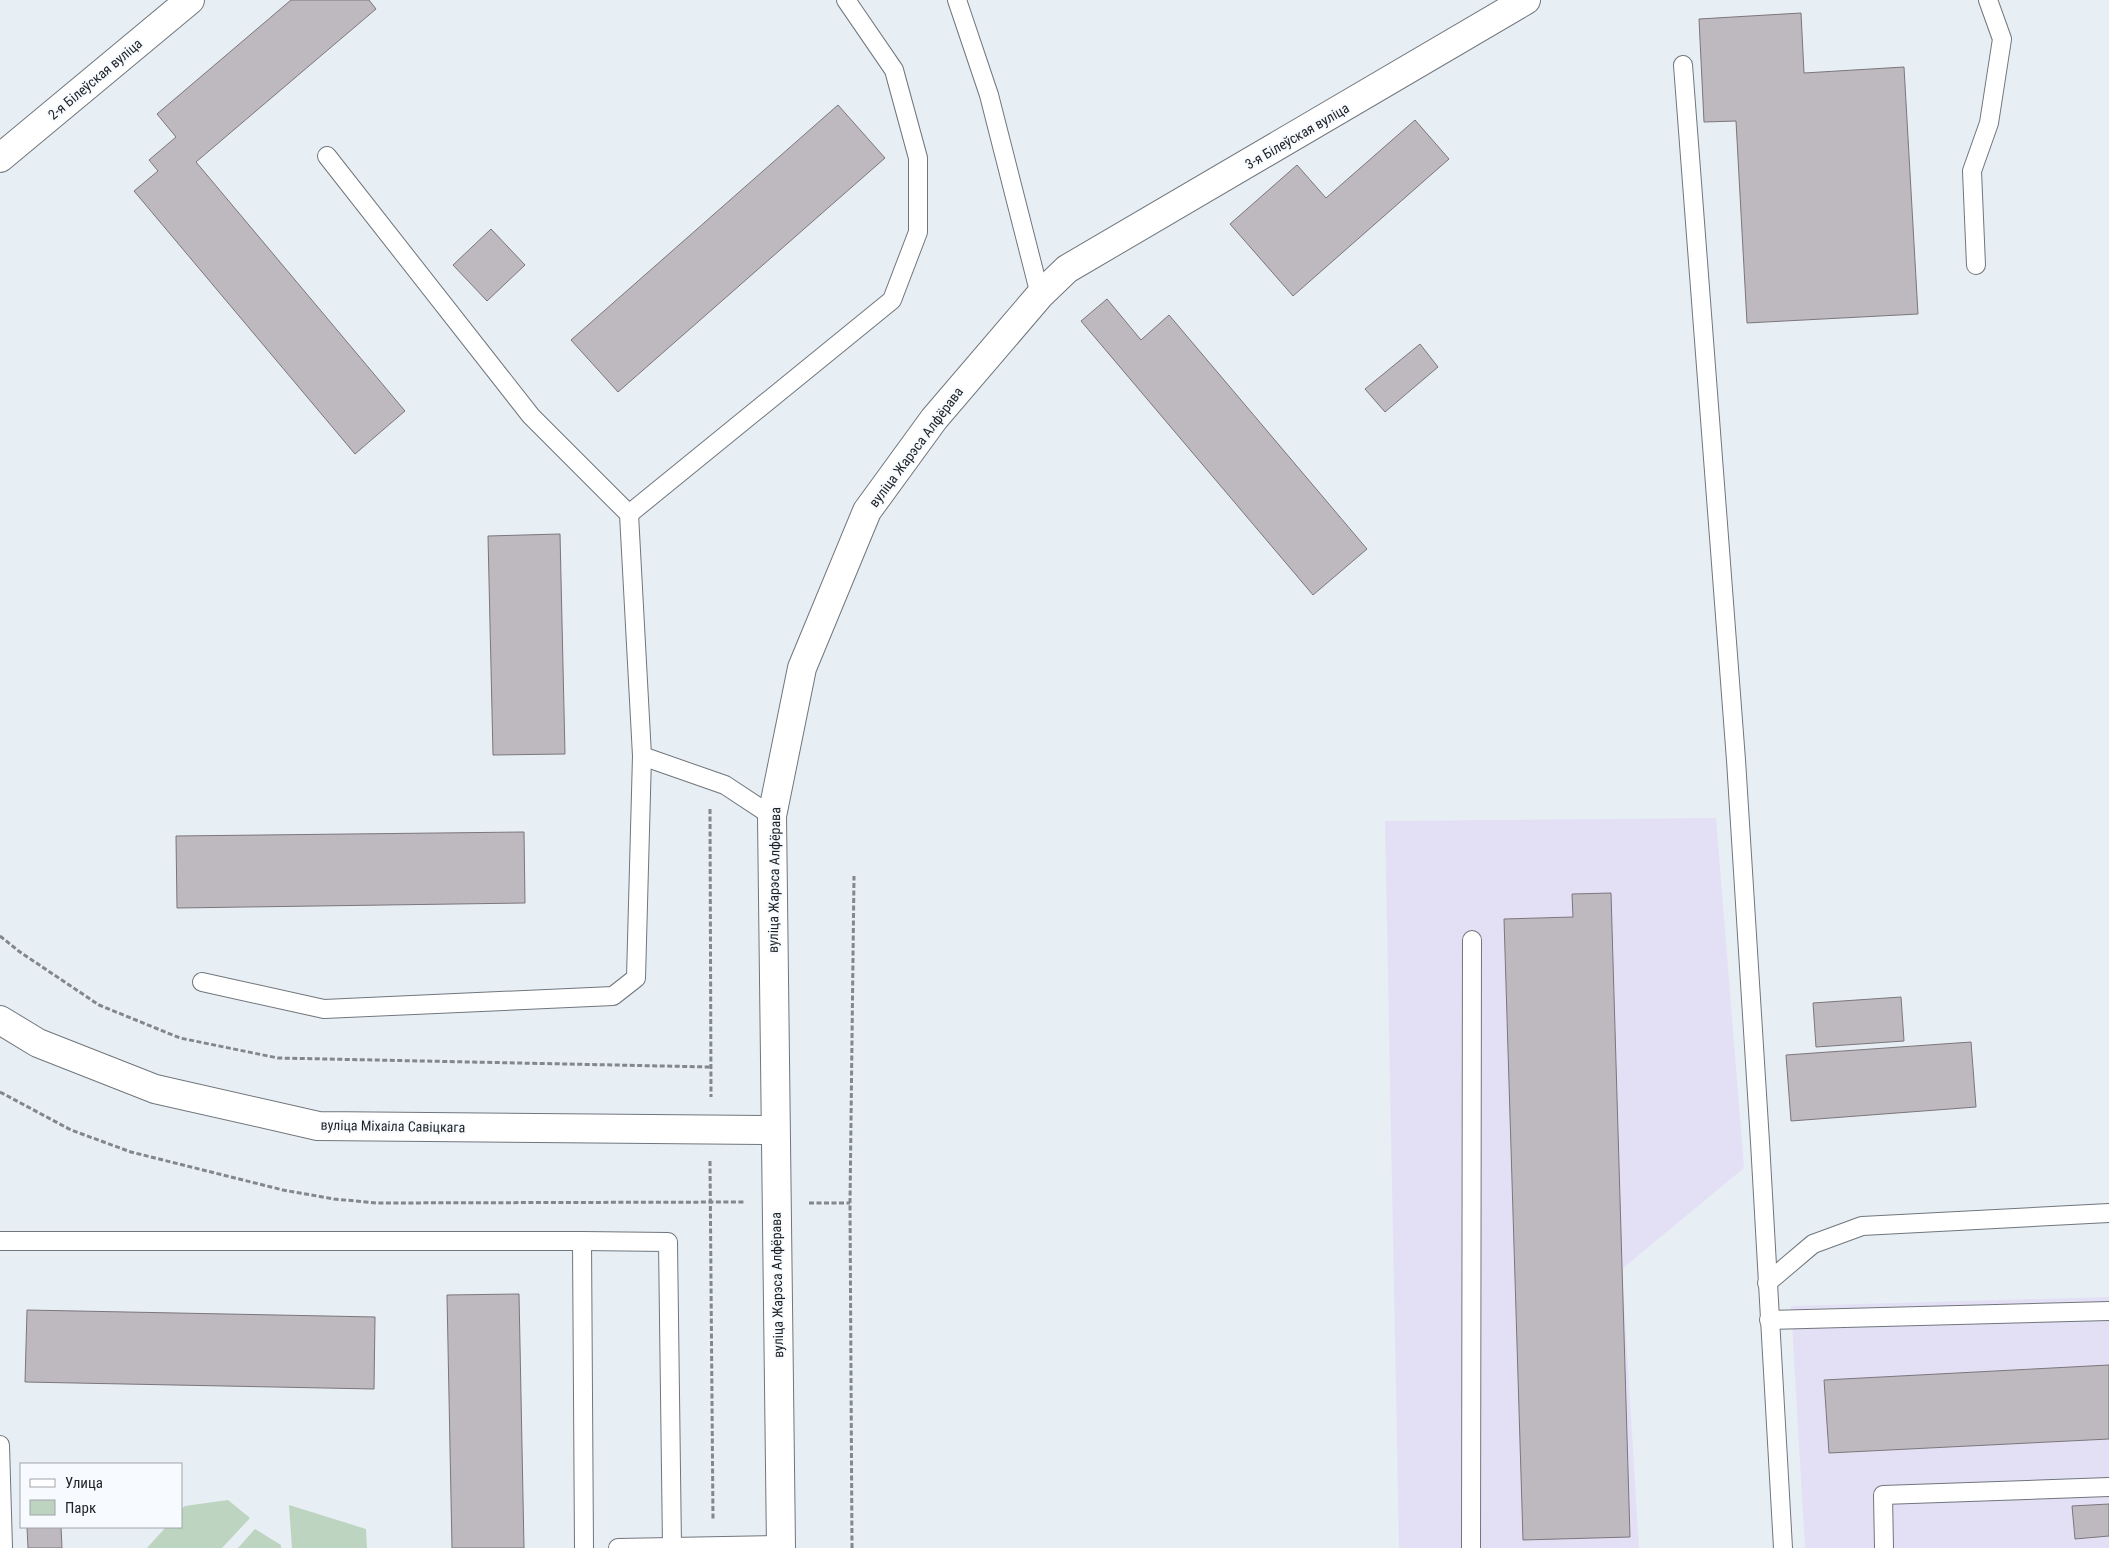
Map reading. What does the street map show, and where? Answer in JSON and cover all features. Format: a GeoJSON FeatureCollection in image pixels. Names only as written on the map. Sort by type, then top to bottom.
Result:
{"type":"FeatureCollection","features":[{"type":"Feature","properties":{"kind":"street","name":"2-я Білеўская вуліца"},"geometry":{"type":"LineString","coordinates":[[0,158],[190,0]]}},
{"type":"Feature","properties":{"kind":"street","name":"3-я Білеўская вуліца"},"geometry":{"type":"LineString","coordinates":[[1067,269],[1526,0]]}},
{"type":"Feature","properties":{"kind":"street","name":"вуліца Жарэса Алфёрава"},"geometry":{"type":"LineString","coordinates":[[781,1547],[772,816],[802,668],[867,511],[934,419],[1040,295],[1067,269]]}},
{"type":"Feature","properties":{"kind":"street","name":"вуліца Міхаіла Савіцкага"},"geometry":{"type":"LineString","coordinates":[[0,1020],[38,1043],[155,1089],[318,1126],[775,1130]]}},
{"type":"Feature","properties":{"kind":"lane"},"geometry":{"type":"LineString","coordinates":[[629,514],[892,300],[918,232],[918,158],[894,70],[846,0]]}},
{"type":"Feature","properties":{"kind":"lane"},"geometry":{"type":"LineString","coordinates":[[956,0],[990,95],[1040,295]]}},
{"type":"Feature","properties":{"kind":"lane"},"geometry":{"type":"LineString","coordinates":[[1976,265],[1972,171],[1989,123],[2002,39],[1988,0]]}},
{"type":"Feature","properties":{"kind":"lane"},"geometry":{"type":"LineString","coordinates":[[1683,65],[1736,760],[1760,1142],[1782,1548]]}},
{"type":"Feature","properties":{"kind":"lane"},"geometry":{"type":"LineString","coordinates":[[202,982],[324,1009],[613,996],[636,978],[642,756],[629,514],[531,416],[327,156]]}},
{"type":"Feature","properties":{"kind":"lane"},"geometry":{"type":"LineString","coordinates":[[642,756],[725,785],[772,816]]}},
{"type":"Feature","properties":{"kind":"lane"},"geometry":{"type":"LineString","coordinates":[[1472,940],[1472,1548]]}},
{"type":"Feature","properties":{"kind":"lane"},"geometry":{"type":"LineString","coordinates":[[1767,1283],[1812,1244],[1862,1226],[2109,1213]]}},
{"type":"Feature","properties":{"kind":"lane"},"geometry":{"type":"LineString","coordinates":[[0,1241],[668,1242],[672,1547]]}},
{"type":"Feature","properties":{"kind":"lane"},"geometry":{"type":"LineString","coordinates":[[582,1241],[584,1548]]}},
{"type":"Feature","properties":{"kind":"lane"},"geometry":{"type":"LineString","coordinates":[[1769,1320],[2109,1311]]}},
{"type":"Feature","properties":{"kind":"lane"},"geometry":{"type":"LineString","coordinates":[[0,1445],[3,1548]]}},
{"type":"Feature","properties":{"kind":"lane"},"geometry":{"type":"LineString","coordinates":[[1884,1548],[1883,1496],[2109,1487]]}},
{"type":"Feature","properties":{"kind":"lane"},"geometry":{"type":"LineString","coordinates":[[618,1548],[781,1547]]}},
{"type":"Feature","properties":{"kind":"path"},"geometry":{"type":"LineString","coordinates":[[852,1548],[850,1203],[854,876]]}},
{"type":"Feature","properties":{"kind":"path"},"geometry":{"type":"LineString","coordinates":[[0,936],[20,952],[99,1005],[180,1038],[278,1058],[710,1067]]}},
{"type":"Feature","properties":{"kind":"path"},"geometry":{"type":"LineString","coordinates":[[0,1092],[71,1130],[132,1152],[283,1190],[334,1199],[378,1203],[850,1203]]}},
{"type":"Feature","properties":{"kind":"shaded area"},"geometry":{"type":"Polygon","coordinates":[[[1716,818],[1744,1168],[1622,1269],[1639,1548],[1399,1548],[1385,821],[1716,818]]]}},
{"type":"Feature","properties":{"kind":"shaded area"},"geometry":{"type":"Polygon","coordinates":[[[2109,1297],[2109,1548],[1805,1548],[1791,1306],[2109,1297]]]}},
{"type":"Feature","properties":{"kind":"green space"},"geometry":{"type":"Polygon","coordinates":[[[228,1500],[250,1518],[222,1548],[147,1548],[165,1528],[182,1528],[182,1508],[185,1506],[228,1500]]]}},
{"type":"Feature","properties":{"kind":"green space"},"geometry":{"type":"Polygon","coordinates":[[[289,1505],[366,1529],[367,1548],[292,1548],[289,1505]]]}},
{"type":"Feature","properties":{"kind":"green space"},"geometry":{"type":"Polygon","coordinates":[[[255,1529],[281,1545],[281,1548],[238,1548],[255,1529]]]}},
{"type":"Feature","properties":{"kind":"building"},"geometry":{"type":"Polygon","coordinates":[[[291,0],[369,0],[376,9],[196,162],[405,411],[355,454],[134,191],[158,171],[149,160],[176,137],[157,114],[291,0]]]}},
{"type":"Feature","properties":{"kind":"building"},"geometry":{"type":"Polygon","coordinates":[[[1801,13],[1804,73],[1904,67],[1918,314],[1747,323],[1736,121],[1704,122],[1699,19],[1801,13]]]}},
{"type":"Feature","properties":{"kind":"building"},"geometry":{"type":"Polygon","coordinates":[[[838,105],[885,158],[618,392],[571,340],[838,105]]]}},
{"type":"Feature","properties":{"kind":"building"},"geometry":{"type":"Polygon","coordinates":[[[1415,120],[1449,159],[1293,296],[1230,224],[1297,165],[1326,198],[1415,120]]]}},
{"type":"Feature","properties":{"kind":"building"},"geometry":{"type":"Polygon","coordinates":[[[491,229],[525,265],[487,301],[453,265],[491,229]]]}},
{"type":"Feature","properties":{"kind":"building"},"geometry":{"type":"Polygon","coordinates":[[[1107,299],[1141,340],[1169,315],[1367,549],[1313,595],[1081,321],[1107,299]]]}},
{"type":"Feature","properties":{"kind":"building"},"geometry":{"type":"Polygon","coordinates":[[[1420,344],[1438,367],[1385,412],[1365,389],[1420,344]]]}},
{"type":"Feature","properties":{"kind":"building"},"geometry":{"type":"Polygon","coordinates":[[[560,534],[565,754],[493,755],[488,536],[560,534]]]}},
{"type":"Feature","properties":{"kind":"building"},"geometry":{"type":"Polygon","coordinates":[[[524,832],[525,903],[177,908],[176,836],[524,832]]]}},
{"type":"Feature","properties":{"kind":"building"},"geometry":{"type":"Polygon","coordinates":[[[1611,893],[1630,1537],[1523,1540],[1504,919],[1573,917],[1572,894],[1611,893]]]}},
{"type":"Feature","properties":{"kind":"building"},"geometry":{"type":"Polygon","coordinates":[[[1901,997],[1904,1041],[1816,1047],[1813,1003],[1901,997]]]}},
{"type":"Feature","properties":{"kind":"building"},"geometry":{"type":"Polygon","coordinates":[[[1971,1042],[1976,1107],[1791,1121],[1786,1055],[1971,1042]]]}},
{"type":"Feature","properties":{"kind":"building"},"geometry":{"type":"Polygon","coordinates":[[[519,1294],[524,1548],[452,1548],[447,1295],[519,1294]]]}},
{"type":"Feature","properties":{"kind":"building"},"geometry":{"type":"Polygon","coordinates":[[[27,1310],[375,1317],[374,1389],[25,1382],[27,1310]]]}},
{"type":"Feature","properties":{"kind":"building"},"geometry":{"type":"Polygon","coordinates":[[[2109,1365],[2109,1439],[1829,1453],[1824,1380],[2109,1365]]]}},
{"type":"Feature","properties":{"kind":"building"},"geometry":{"type":"Polygon","coordinates":[[[2109,1504],[2109,1536],[2075,1539],[2072,1506],[2109,1504]]]}},
{"type":"Feature","properties":{"kind":"building"},"geometry":{"type":"Polygon","coordinates":[[[27,1528],[61,1528],[62,1548],[28,1548],[27,1528]]]}}]}
